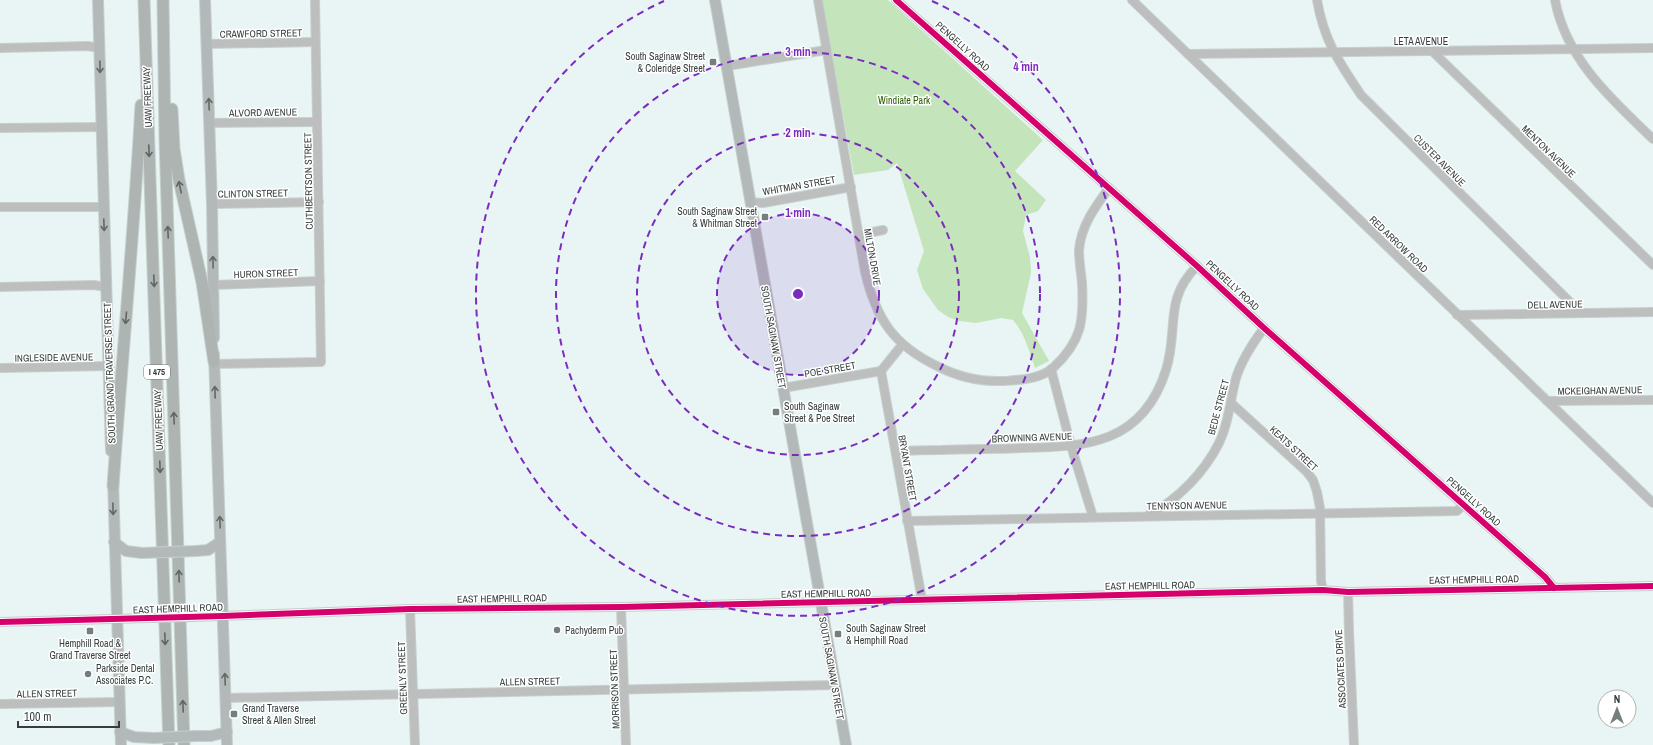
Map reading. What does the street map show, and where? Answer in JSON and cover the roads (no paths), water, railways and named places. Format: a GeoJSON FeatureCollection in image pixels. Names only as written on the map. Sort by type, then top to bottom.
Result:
{"type":"FeatureCollection","features":[{"type":"Feature","properties":{"kind":"highway"},"geometry":{"type":"LineString","coordinates":[[113,486],[135,212],[142,87],[144,0]]}},
{"type":"Feature","properties":{"kind":"highway","name":"UAW FREEWAY"},"geometry":{"type":"LineString","coordinates":[[144,0],[169,745]]}},
{"type":"Feature","properties":{"kind":"highway"},"geometry":{"type":"LineString","coordinates":[[163,0],[178,175],[202,282],[214,363]]}},
{"type":"Feature","properties":{"kind":"highway","name":"UAW FREEWAY"},"geometry":{"type":"LineString","coordinates":[[163,0],[184,745]]}},
{"type":"Feature","properties":{"kind":"main road","name":"SOUTH GRAND TRAVERSE STREET"},"geometry":{"type":"LineString","coordinates":[[98,0],[103,207],[121,745]]}},
{"type":"Feature","properties":{"kind":"main road"},"geometry":{"type":"LineString","coordinates":[[205,0],[212,204],[214,363],[227,745]]}},
{"type":"Feature","properties":{"kind":"main road","name":"SOUTH SAGINAW STREET"},"geometry":{"type":"LineString","coordinates":[[715,0],[846,745]]}},
{"type":"Feature","properties":{"kind":"main road"},"geometry":{"type":"LineString","coordinates":[[114,542],[126,550],[142,553],[208,550],[220,542]]}},
{"type":"Feature","properties":{"kind":"main road"},"geometry":{"type":"LineString","coordinates":[[120,732],[134,737],[154,738],[211,736],[227,732]]}},
{"type":"Feature","properties":{"kind":"street","name":"CUTHBERTSON STREET"},"geometry":{"type":"LineString","coordinates":[[214,363],[321,362],[315,0]]}},
{"type":"Feature","properties":{"kind":"street","name":"MILTON DRIVE"},"geometry":{"type":"LineString","coordinates":[[818,0],[870,294],[886,326],[902,345],[922,360],[964,377],[999,381],[1034,377],[1051,369],[1068,352],[1077,338],[1082,317],[1080,250],[1083,230],[1092,211],[1108,188]]}},
{"type":"Feature","properties":{"kind":"street","name":"PENGELLY ROAD"},"geometry":{"type":"LineString","coordinates":[[896,0],[1197,266],[1264,328],[1545,578],[1554,588]]}},
{"type":"Feature","properties":{"kind":"street","name":"RED ARROW ROAD"},"geometry":{"type":"LineString","coordinates":[[1132,0],[1653,503]]}},
{"type":"Feature","properties":{"kind":"street","name":"CUSTER AVENUE"},"geometry":{"type":"LineString","coordinates":[[1317,0],[1328,43],[1361,95],[1581,313]]}},
{"type":"Feature","properties":{"kind":"street"},"geometry":{"type":"LineString","coordinates":[[1555,0],[1568,41],[1596,82],[1652,138]]}},
{"type":"Feature","properties":{"kind":"street","name":"CRAWFORD STREET"},"geometry":{"type":"LineString","coordinates":[[207,44],[315,42]]}},
{"type":"Feature","properties":{"kind":"street"},"geometry":{"type":"LineString","coordinates":[[0,48],[88,46],[99,48]]}},
{"type":"Feature","properties":{"kind":"street","name":"LETA AVENUE"},"geometry":{"type":"LineString","coordinates":[[1188,54],[1653,48]]}},
{"type":"Feature","properties":{"kind":"street"},"geometry":{"type":"LineString","coordinates":[[727,66],[826,50]]}},
{"type":"Feature","properties":{"kind":"street","name":"MENTON AVENUE"},"geometry":{"type":"LineString","coordinates":[[1432,51],[1653,265]]}},
{"type":"Feature","properties":{"kind":"street","name":"ALVORD AVENUE"},"geometry":{"type":"LineString","coordinates":[[209,123],[317,122]]}},
{"type":"Feature","properties":{"kind":"street"},"geometry":{"type":"LineString","coordinates":[[0,128],[101,127]]}},
{"type":"Feature","properties":{"kind":"street","name":"WHITMAN STREET"},"geometry":{"type":"LineString","coordinates":[[750,202],[763,203],[851,187]]}},
{"type":"Feature","properties":{"kind":"street","name":"CLINTON STREET"},"geometry":{"type":"LineString","coordinates":[[212,204],[319,202]]}},
{"type":"Feature","properties":{"kind":"street"},"geometry":{"type":"LineString","coordinates":[[0,207],[103,207]]}},
{"type":"Feature","properties":{"kind":"street"},"geometry":{"type":"LineString","coordinates":[[859,235],[883,230]]}},
{"type":"Feature","properties":{"kind":"street","name":"BROWNING AVENUE"},"geometry":{"type":"LineString","coordinates":[[896,452],[1071,446],[1108,437],[1126,427],[1141,415],[1151,403],[1160,387],[1171,351],[1174,306],[1179,290],[1190,273],[1197,266]]}},
{"type":"Feature","properties":{"kind":"street","name":"HURON STREET"},"geometry":{"type":"LineString","coordinates":[[214,285],[320,281]]}},
{"type":"Feature","properties":{"kind":"street"},"geometry":{"type":"LineString","coordinates":[[0,287],[94,285],[106,287]]}},
{"type":"Feature","properties":{"kind":"street","name":"DELL AVENUE"},"geometry":{"type":"LineString","coordinates":[[1457,314],[1653,312]]}},
{"type":"Feature","properties":{"kind":"street","name":"BEDE STREET"},"geometry":{"type":"LineString","coordinates":[[1147,516],[1165,506],[1189,484],[1204,467],[1219,443],[1236,380],[1242,364],[1248,350],[1264,328]]}},
{"type":"Feature","properties":{"kind":"street"},"geometry":{"type":"LineString","coordinates":[[881,370],[902,345]]}},
{"type":"Feature","properties":{"kind":"street","name":"INGLESIDE AVENUE"},"geometry":{"type":"LineString","coordinates":[[0,368],[108,366]]}},
{"type":"Feature","properties":{"kind":"street"},"geometry":{"type":"LineString","coordinates":[[1051,369],[1071,446],[1093,516]]}},
{"type":"Feature","properties":{"kind":"street","name":"POE STREET"},"geometry":{"type":"LineString","coordinates":[[783,388],[881,370]]}},
{"type":"Feature","properties":{"kind":"street","name":"BRYANT STREET"},"geometry":{"type":"LineString","coordinates":[[881,370],[922,600]]}},
{"type":"Feature","properties":{"kind":"street","name":"MCKEIGHAN AVENUE"},"geometry":{"type":"LineString","coordinates":[[1547,401],[1653,400]]}},
{"type":"Feature","properties":{"kind":"street","name":"KEATS STREET"},"geometry":{"type":"LineString","coordinates":[[1231,403],[1306,471],[1313,480],[1320,508],[1321,581],[1323,590]]}},
{"type":"Feature","properties":{"kind":"street"},"geometry":{"type":"LineString","coordinates":[[1642,493],[1653,493]]}},
{"type":"Feature","properties":{"kind":"street","name":"TENNYSON AVENUE"},"geometry":{"type":"LineString","coordinates":[[907,521],[1093,516],[1457,511],[1463,505]]}},
{"type":"Feature","properties":{"kind":"street","name":"EAST HEMPHILL ROAD"},"geometry":{"type":"LineString","coordinates":[[0,622],[410,609],[820,603],[1323,590],[1348,592],[1653,586]]}},
{"type":"Feature","properties":{"kind":"street","name":"ASSOCIATES DRIVE"},"geometry":{"type":"LineString","coordinates":[[1348,592],[1354,745]]}},
{"type":"Feature","properties":{"kind":"street","name":"MORRISON STREET"},"geometry":{"type":"LineString","coordinates":[[621,607],[626,745]]}},
{"type":"Feature","properties":{"kind":"street","name":"GREENLY STREET"},"geometry":{"type":"LineString","coordinates":[[410,609],[415,745]]}},
{"type":"Feature","properties":{"kind":"street","name":"ALLEN STREET"},"geometry":{"type":"LineString","coordinates":[[226,698],[835,685]]}},
{"type":"Feature","properties":{"kind":"street","name":"ALLEN STREET"},"geometry":{"type":"LineString","coordinates":[[0,704],[119,702]]}},
{"type":"Feature","properties":{"kind":"place","name":"South Saginaw Street & Coleridge Street"},"geometry":{"type":"Point","coordinates":[713,62]}},
{"type":"Feature","properties":{"kind":"place","name":"South Saginaw Street & Whitman Street"},"geometry":{"type":"Point","coordinates":[765,217]}},
{"type":"Feature","properties":{"kind":"place","name":"South Saginaw Street & Poe Street"},"geometry":{"type":"Point","coordinates":[776,412]}},
{"type":"Feature","properties":{"kind":"place","name":"Pachyderm Pub"},"geometry":{"type":"Point","coordinates":[557,630]}},
{"type":"Feature","properties":{"kind":"place","name":"Hemphill Road & Grand Traverse Street"},"geometry":{"type":"Point","coordinates":[90,631]}},
{"type":"Feature","properties":{"kind":"place","name":"South Saginaw Street & Hemphill Road"},"geometry":{"type":"Point","coordinates":[838,634]}},
{"type":"Feature","properties":{"kind":"place","name":"Parkside Dental Associates P.C."},"geometry":{"type":"Point","coordinates":[88,674]}},
{"type":"Feature","properties":{"kind":"place","name":"Grand Traverse Street & Allen Street"},"geometry":{"type":"Point","coordinates":[234,714]}},
{"type":"Feature","properties":{"kind":"park label","name":"Windiate Park"},"geometry":{"type":"Point","coordinates":[904,100]}}]}
